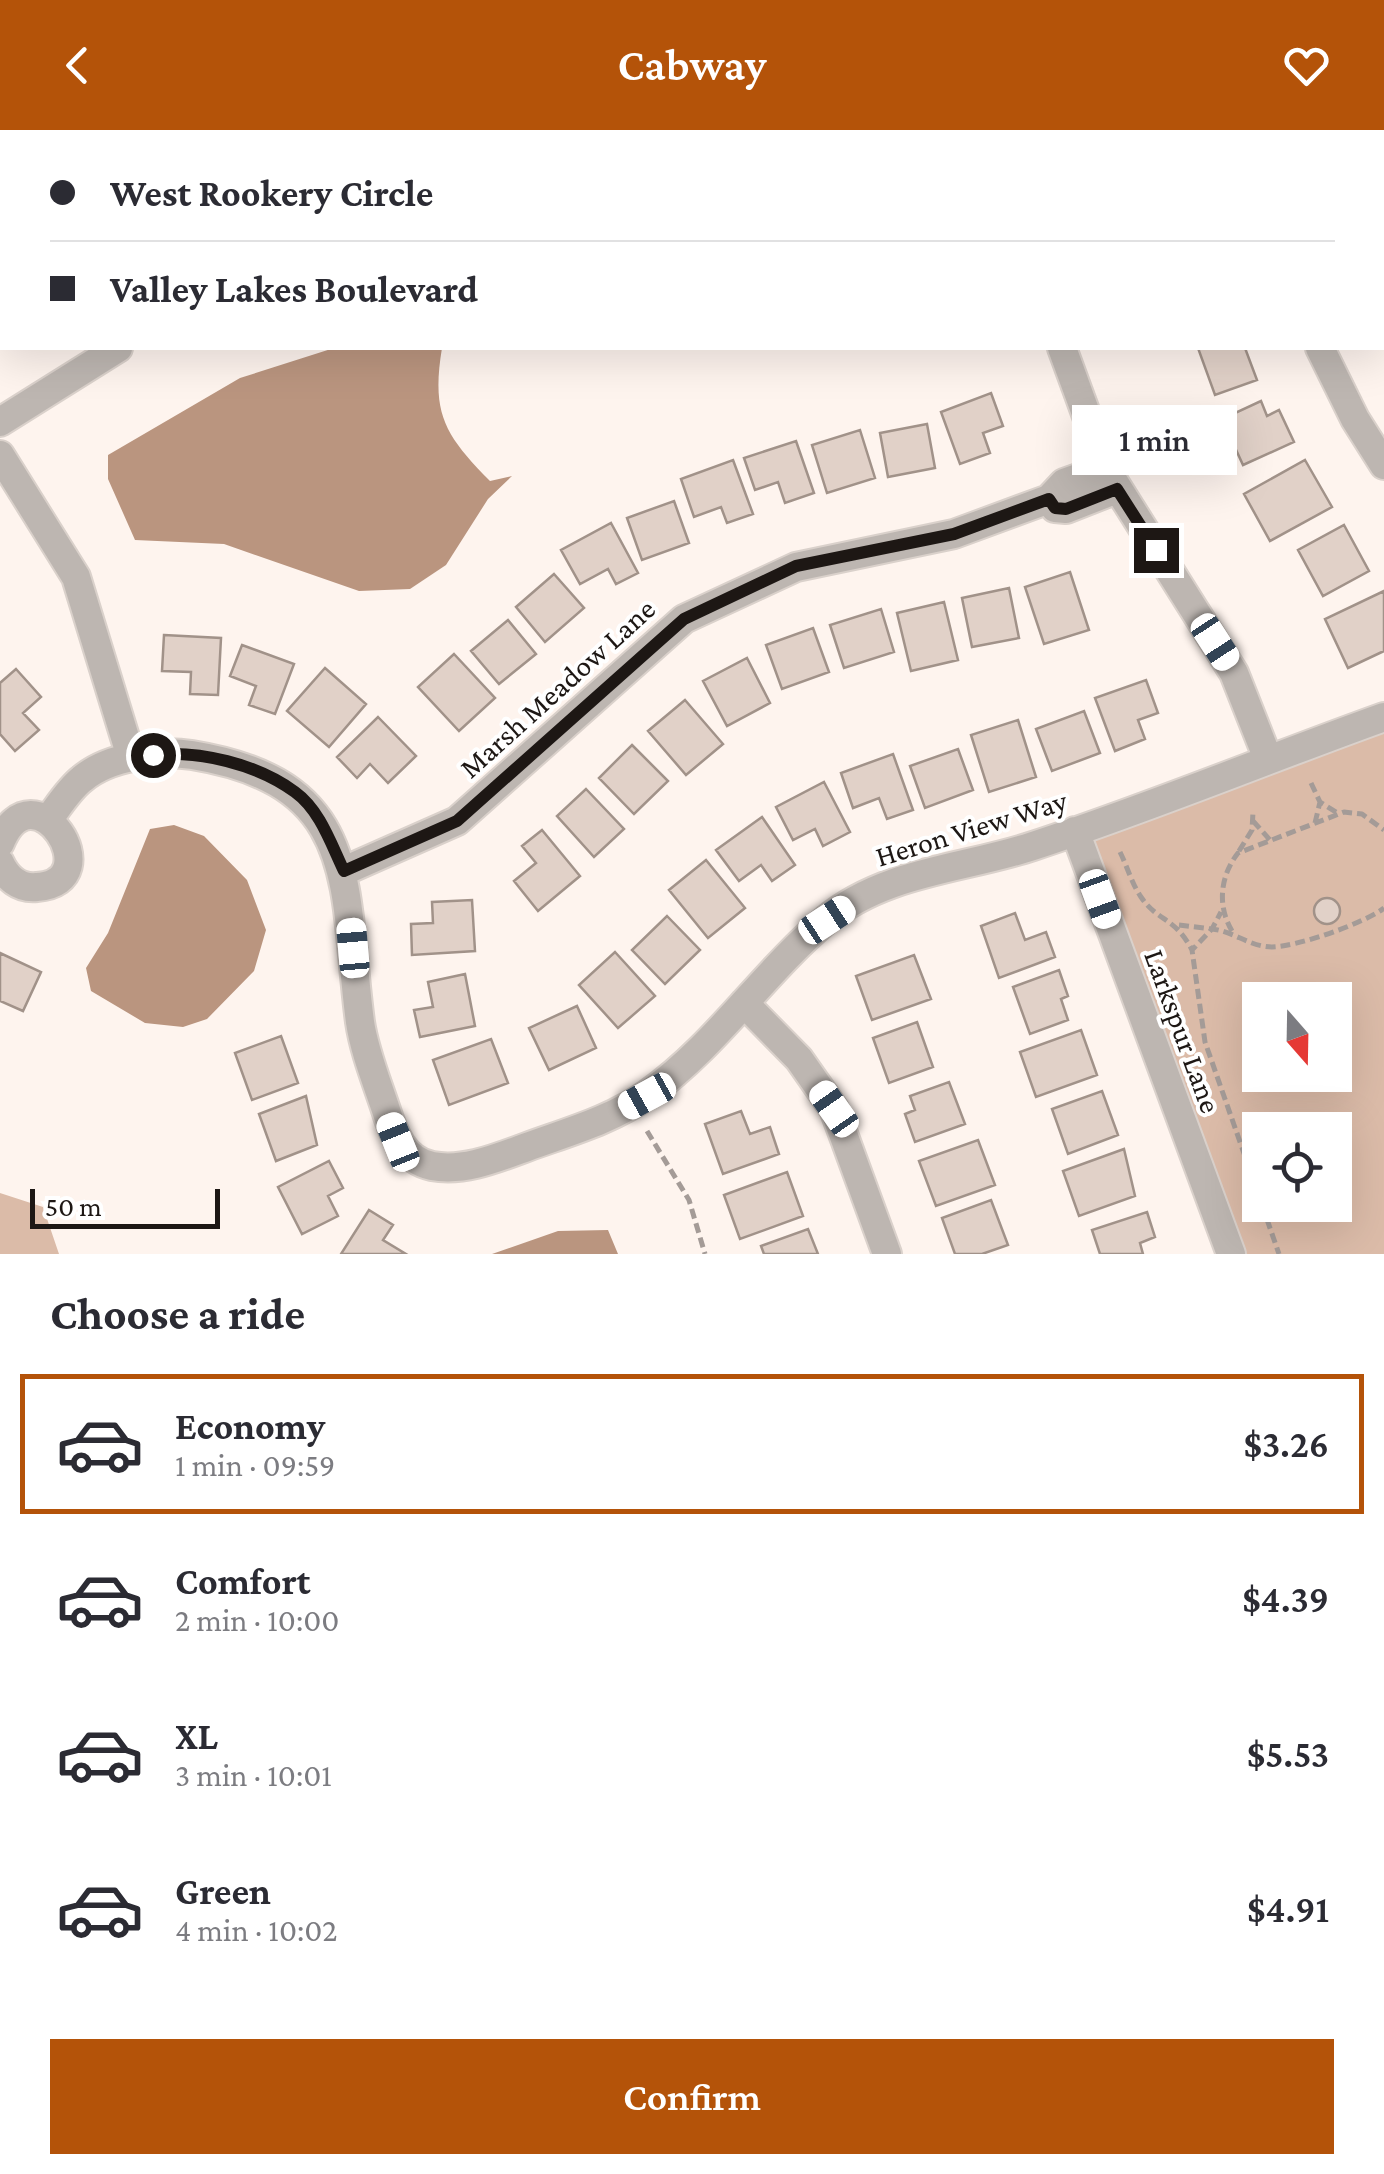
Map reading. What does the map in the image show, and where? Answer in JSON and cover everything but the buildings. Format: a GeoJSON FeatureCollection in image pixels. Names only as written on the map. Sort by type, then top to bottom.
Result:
{"type":"FeatureCollection","features":[{"type":"Feature","properties":{"kind":"street"},"geometry":{"type":"LineString","coordinates":[[0,422],[115,350]]}},
{"type":"Feature","properties":{"kind":"street"},"geometry":{"type":"LineString","coordinates":[[1063,350],[1112,478],[1234,673],[1268,759]]}},
{"type":"Feature","properties":{"kind":"street"},"geometry":{"type":"LineString","coordinates":[[1321,350],[1355,419],[1384,465]]}},
{"type":"Feature","properties":{"kind":"street"},"geometry":{"type":"LineString","coordinates":[[0,455],[76,578],[131,757]]}},
{"type":"Feature","properties":{"kind":"street","name":"Marsh Meadow Lane"},"geometry":{"type":"LineString","coordinates":[[344,871],[457,821],[684,619],[796,566],[954,534],[1049,499],[1055,508],[1066,509],[1112,478]]}},
{"type":"Feature","properties":{"kind":"street","name":"Heron View Way"},"geometry":{"type":"LineString","coordinates":[[48,820],[83,777],[131,757],[176,752],[220,760],[296,793],[322,823],[344,871],[360,1027],[398,1142],[416,1161],[437,1167],[481,1164],[609,1117],[647,1096],[682,1066],[827,920],[866,894],[917,875],[1030,847],[1384,717]]}},
{"type":"Feature","properties":{"kind":"street"},"geometry":{"type":"LineString","coordinates":[[0,843],[15,823],[25,818],[48,820],[65,836],[68,847],[64,870],[57,879],[35,888],[24,886],[5,873],[0,862]]}},
{"type":"Feature","properties":{"kind":"street","name":"Larkspur Lane"},"geometry":{"type":"LineString","coordinates":[[1075,831],[1230,1254]]}},
{"type":"Feature","properties":{"kind":"street"},"geometry":{"type":"LineString","coordinates":[[744,1003],[799,1059],[834,1109],[887,1254]]}},
{"type":"Feature","properties":{"kind":"path"},"geometry":{"type":"LineString","coordinates":[[1311,784],[1320,802],[1339,814]]}},
{"type":"Feature","properties":{"kind":"path"},"geometry":{"type":"LineString","coordinates":[[1315,823],[1320,802]]}},
{"type":"Feature","properties":{"kind":"path"},"geometry":{"type":"LineString","coordinates":[[1192,950],[1212,929],[1220,912],[1227,867],[1238,853],[1253,821],[1253,812]]}},
{"type":"Feature","properties":{"kind":"path"},"geometry":{"type":"LineString","coordinates":[[1238,853],[1339,814],[1362,814],[1384,830]]}},
{"type":"Feature","properties":{"kind":"path"},"geometry":{"type":"LineString","coordinates":[[1253,821],[1270,840]]}},
{"type":"Feature","properties":{"kind":"path"},"geometry":{"type":"LineString","coordinates":[[1120,852],[1142,899],[1163,918],[1178,925],[1232,931],[1255,944],[1274,948],[1370,919],[1384,908]]}},
{"type":"Feature","properties":{"kind":"path"},"geometry":{"type":"LineString","coordinates":[[1220,912],[1232,931]]}},
{"type":"Feature","properties":{"kind":"path"},"geometry":{"type":"LineString","coordinates":[[1178,925],[1192,950],[1206,1042],[1242,1147]]}},
{"type":"Feature","properties":{"kind":"path"},"geometry":{"type":"LineString","coordinates":[[647,1131],[689,1200],[705,1254]]}},
{"type":"Feature","properties":{"kind":"path"},"geometry":{"type":"LineString","coordinates":[[1268,1222],[1279,1254]]}},
{"type":"Feature","properties":{"kind":"shaded area"},"geometry":{"type":"Polygon","coordinates":[[[328,350],[442,350],[440,407],[452,436],[490,481],[512,476],[488,499],[446,565],[410,589],[359,591],[224,544],[135,540],[108,479],[108,455],[240,378],[328,350]]]}},
{"type":"Feature","properties":{"kind":"shaded area"},"geometry":{"type":"Polygon","coordinates":[[[1384,732],[1384,1254],[1246,1254],[1093,836],[1384,732]]]}},
{"type":"Feature","properties":{"kind":"shaded area"},"geometry":{"type":"Polygon","coordinates":[[[174,825],[204,836],[247,880],[266,930],[254,971],[207,1019],[183,1027],[145,1023],[91,991],[86,968],[108,933],[150,829],[174,825]]]}},
{"type":"Feature","properties":{"kind":"shaded area"},"geometry":{"type":"Polygon","coordinates":[[[0,1193],[43,1207],[59,1254],[0,1254],[0,1193]]]}},
{"type":"Feature","properties":{"kind":"shaded area"},"geometry":{"type":"Polygon","coordinates":[[[608,1230],[618,1254],[492,1254],[558,1231],[608,1230]]]}},
{"type":"Feature","properties":{"kind":"route"},"geometry":{"type":"LineString","coordinates":[[153,755],[176,752],[220,760],[296,793],[322,823],[344,871],[457,821],[684,619],[796,566],[954,534],[1049,499],[1055,508],[1066,509],[1117,489],[1156,550]]}}]}
